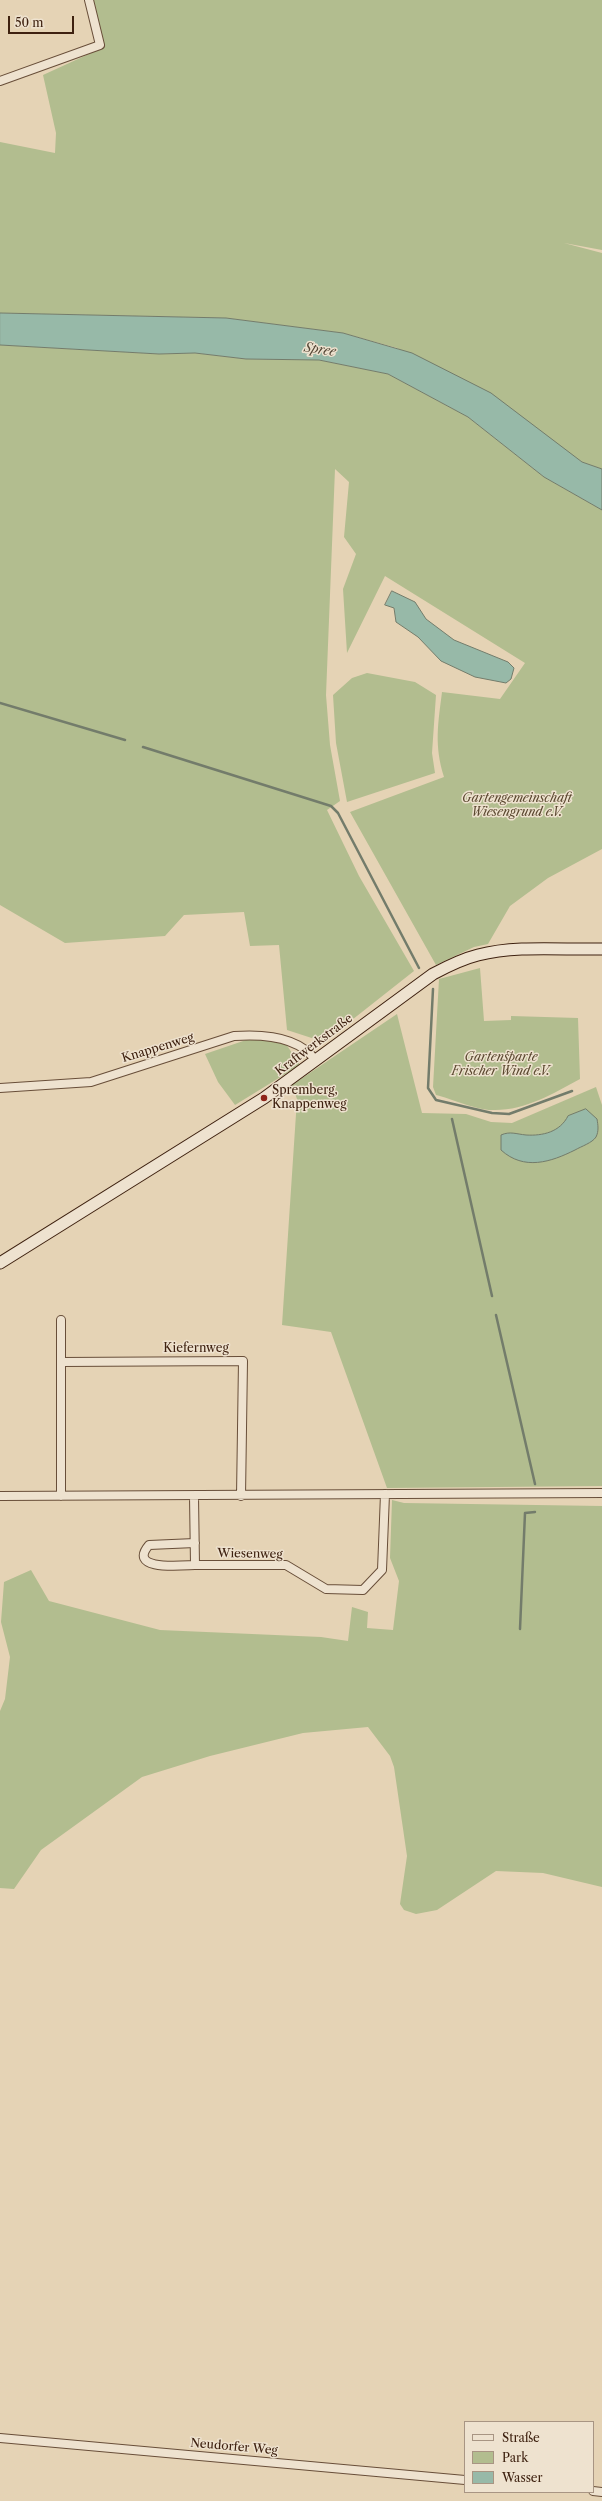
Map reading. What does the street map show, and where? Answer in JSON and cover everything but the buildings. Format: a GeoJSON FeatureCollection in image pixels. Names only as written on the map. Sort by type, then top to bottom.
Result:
{"type":"FeatureCollection","features":[{"type":"Feature","properties":{"kind":"main road","name":"Kraftwerkstraße"},"geometry":{"type":"LineString","coordinates":[[0,1263],[258,1102],[316,1061],[409,989],[458,961],[508,950],[602,949]]}},
{"type":"Feature","properties":{"kind":"street"},"geometry":{"type":"LineString","coordinates":[[0,81],[100,44],[89,0]]}},
{"type":"Feature","properties":{"kind":"street","name":"Knappenweg"},"geometry":{"type":"LineString","coordinates":[[0,1088],[91,1082],[234,1036],[251,1035],[270,1037],[296,1044],[309,1052],[316,1061]]}},
{"type":"Feature","properties":{"kind":"street"},"geometry":{"type":"LineString","coordinates":[[60,1496],[61,1320]]}},
{"type":"Feature","properties":{"kind":"street","name":"Kiefernweg"},"geometry":{"type":"LineString","coordinates":[[61,1362],[243,1361],[241,1496]]}},
{"type":"Feature","properties":{"kind":"street"},"geometry":{"type":"LineString","coordinates":[[0,1496],[241,1496],[602,1493]]}},
{"type":"Feature","properties":{"kind":"street","name":"Wiesenweg"},"geometry":{"type":"LineString","coordinates":[[195,1543],[149,1545],[145,1550],[145,1556],[148,1562],[155,1566],[286,1565],[326,1588],[363,1590],[382,1570],[385,1494]]}},
{"type":"Feature","properties":{"kind":"street"},"geometry":{"type":"LineString","coordinates":[[194,1496],[195,1565]]}},
{"type":"Feature","properties":{"kind":"street","name":"Neudorfer Weg"},"geometry":{"type":"LineString","coordinates":[[0,2438],[464,2480]]}},
{"type":"Feature","properties":{"kind":"green space"},"geometry":{"type":"Polygon","coordinates":[[[91,0],[602,0],[602,250],[564,243],[602,253],[602,469],[582,462],[397,348],[343,333],[226,318],[0,313],[0,142],[55,153],[56,133],[43,75],[102,48],[91,0]]]}},
{"type":"Feature","properties":{"kind":"green space","name":"Gartengemeinschaft Wiesengrund e.V."},"geometry":{"type":"Polygon","coordinates":[[[0,345],[159,354],[195,353],[246,359],[319,360],[388,374],[468,417],[544,477],[602,510],[602,849],[548,878],[510,906],[488,944],[474,947],[436,965],[350,812],[444,777],[438,744],[438,725],[442,692],[500,699],[525,663],[385,576],[347,653],[343,589],[356,554],[344,537],[349,482],[335,469],[326,695],[330,745],[340,801],[327,810],[359,876],[414,971],[324,1042],[287,1030],[279,945],[250,946],[244,912],[184,915],[165,936],[65,943],[0,905],[0,345]]]}},
{"type":"Feature","properties":{"kind":"green space"},"geometry":{"type":"Polygon","coordinates":[[[367,673],[415,682],[436,695],[432,753],[435,773],[347,802],[336,743],[333,695],[352,678],[367,673]]]}},
{"type":"Feature","properties":{"kind":"green space","name":"Gartensparte Frischer Wind e.V."},"geometry":{"type":"Polygon","coordinates":[[[480,968],[484,1021],[511,1020],[511,1016],[578,1018],[580,1079],[527,1105],[504,1110],[486,1110],[436,1095],[433,1087],[439,979],[480,968]]]}},
{"type":"Feature","properties":{"kind":"green space"},"geometry":{"type":"Polygon","coordinates":[[[397,1014],[422,1113],[466,1114],[491,1122],[512,1123],[596,1087],[602,1105],[602,1486],[387,1488],[331,1332],[282,1325],[297,1099],[292,1085],[397,1014]]]}},
{"type":"Feature","properties":{"kind":"green space"},"geometry":{"type":"Polygon","coordinates":[[[252,1038],[286,1044],[300,1065],[235,1105],[218,1082],[205,1054],[252,1038]]]}},
{"type":"Feature","properties":{"kind":"green space"},"geometry":{"type":"Polygon","coordinates":[[[392,1500],[404,1503],[602,1506],[602,1887],[543,1873],[496,1871],[437,1910],[416,1914],[404,1910],[400,1904],[407,1856],[394,1767],[390,1756],[368,1727],[303,1733],[210,1756],[142,1777],[41,1850],[14,1889],[0,1888],[0,1711],[5,1699],[10,1657],[1,1622],[4,1582],[31,1570],[49,1601],[160,1630],[321,1637],[348,1641],[352,1607],[368,1612],[367,1628],[393,1630],[399,1581],[390,1558],[392,1500]]]}},
{"type":"Feature","properties":{"kind":"water","name":"Spree"},"geometry":{"type":"Polygon","coordinates":[[[0,313],[226,318],[343,333],[412,353],[491,393],[582,462],[602,469],[602,510],[544,477],[468,417],[388,374],[319,360],[246,359],[195,353],[159,354],[0,345],[0,313]]]}},
{"type":"Feature","properties":{"kind":"water"},"geometry":{"type":"Polygon","coordinates":[[[392,591],[415,602],[426,619],[454,640],[508,662],[514,668],[511,679],[506,683],[475,677],[441,661],[418,637],[396,622],[394,608],[385,605],[392,591]]]}},
{"type":"Feature","properties":{"kind":"water"},"geometry":{"type":"Polygon","coordinates":[[[586,1109],[597,1119],[598,1132],[592,1141],[575,1150],[547,1161],[528,1162],[519,1161],[510,1157],[501,1150],[501,1135],[510,1133],[526,1135],[545,1134],[560,1126],[568,1116],[586,1109]]]}},
{"type":"Feature","properties":{"kind":"waterway"},"geometry":{"type":"LineString","coordinates":[[0,703],[125,740]]}},
{"type":"Feature","properties":{"kind":"waterway"},"geometry":{"type":"LineString","coordinates":[[143,747],[331,806],[338,813],[419,968]]}},
{"type":"Feature","properties":{"kind":"waterway"},"geometry":{"type":"LineString","coordinates":[[433,989],[428,1088],[436,1100],[492,1113],[509,1114],[572,1091]]}},
{"type":"Feature","properties":{"kind":"waterway"},"geometry":{"type":"LineString","coordinates":[[452,1119],[492,1296]]}},
{"type":"Feature","properties":{"kind":"waterway"},"geometry":{"type":"LineString","coordinates":[[496,1315],[535,1484]]}},
{"type":"Feature","properties":{"kind":"waterway"},"geometry":{"type":"LineString","coordinates":[[520,1629],[525,1513],[535,1512]]}},
{"type":"Feature","properties":{"kind":"place","name":"Spremberg, Knappenweg"},"geometry":{"type":"Point","coordinates":[264,1098]}}]}
